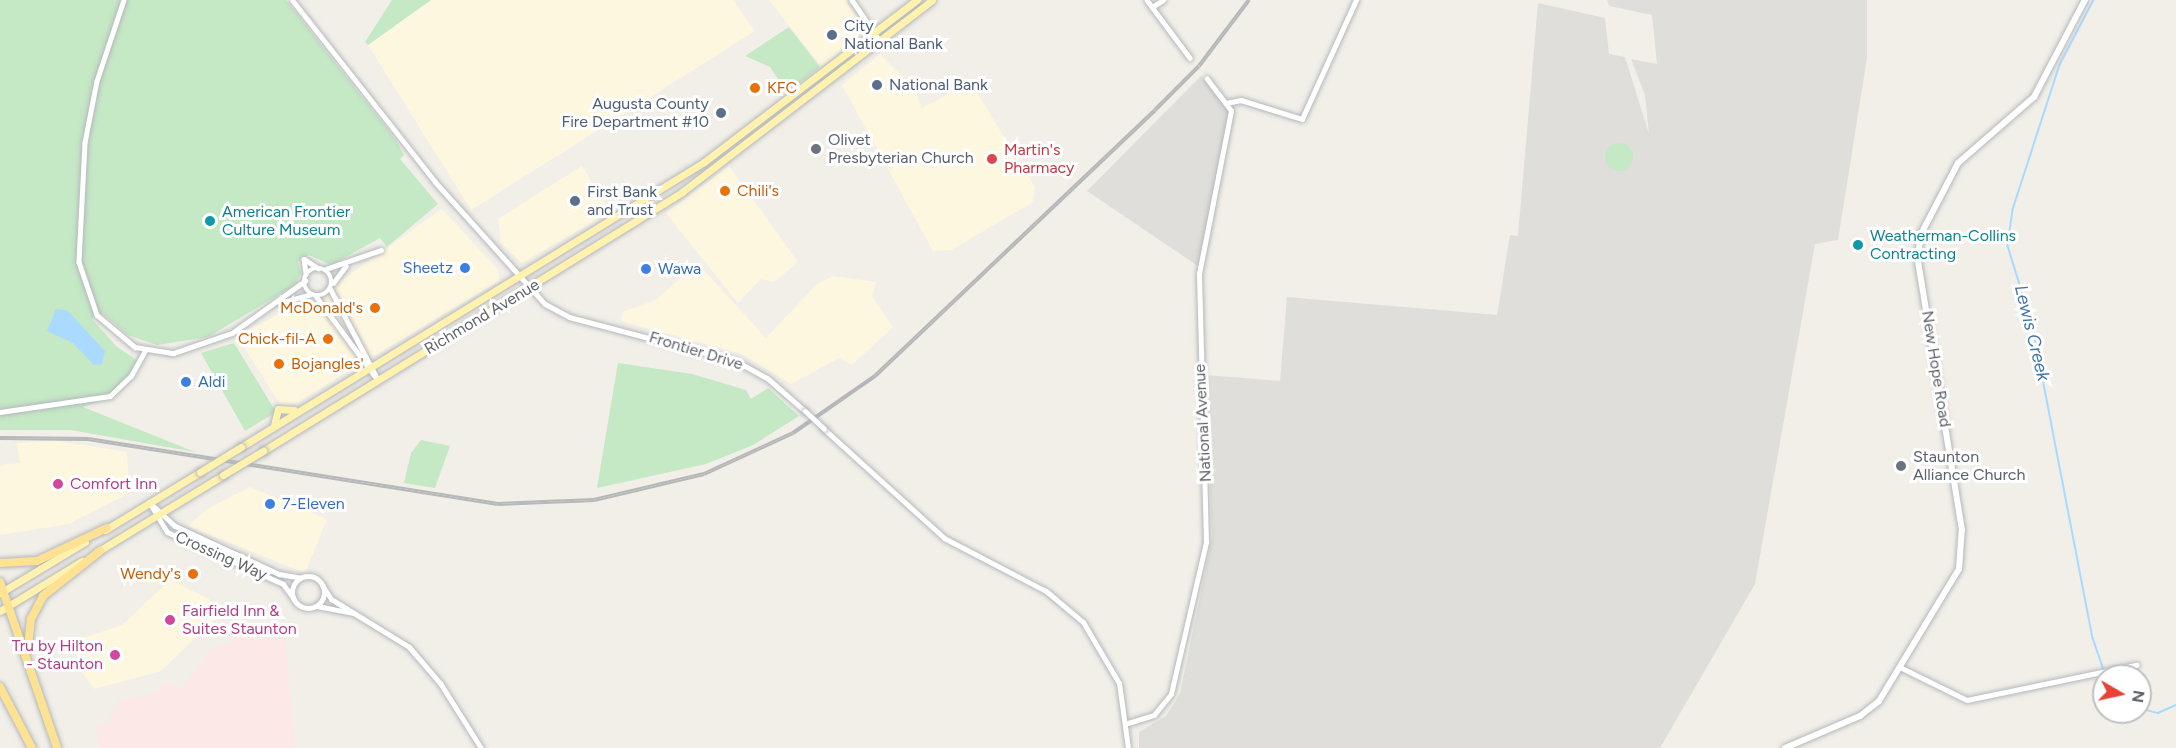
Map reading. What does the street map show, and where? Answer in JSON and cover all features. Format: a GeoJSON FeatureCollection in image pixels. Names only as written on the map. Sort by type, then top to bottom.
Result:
{"type":"FeatureCollection","features":[{"type":"Feature","properties":{"kind":"highway"},"geometry":{"type":"LineString","coordinates":[[0,563],[37,561],[107,528]]}},
{"type":"Feature","properties":{"kind":"highway"},"geometry":{"type":"LineString","coordinates":[[30,660],[28,635],[38,603],[100,551]]}},
{"type":"Feature","properties":{"kind":"highway"},"geometry":{"type":"LineString","coordinates":[[0,582],[11,604],[57,748]]}},
{"type":"Feature","properties":{"kind":"highway"},"geometry":{"type":"LineString","coordinates":[[0,687],[32,748]]}},
{"type":"Feature","properties":{"kind":"main road","name":"Richmond Avenue"},"geometry":{"type":"LineString","coordinates":[[3,592],[719,152],[917,0]]}},
{"type":"Feature","properties":{"kind":"main road","name":"Richmond Avenue"},"geometry":{"type":"LineString","coordinates":[[0,611],[530,288],[702,178],[932,0]]}},
{"type":"Feature","properties":{"kind":"main road","name":"New Hope Road"},"geometry":{"type":"LineString","coordinates":[[1785,748],[1866,712],[1902,668],[1950,589],[1964,551],[1918,261],[1921,230],[1958,163],[2034,97],[2085,0]]}},
{"type":"Feature","properties":{"kind":"main road"},"geometry":{"type":"LineString","coordinates":[[272,428],[278,409],[290,412],[325,395]]}},
{"type":"Feature","properties":{"kind":"street"},"geometry":{"type":"LineString","coordinates":[[124,0],[90,110],[79,262],[97,315],[115,335],[145,351],[166,354],[211,344],[280,303],[320,268],[348,264],[381,250]]}},
{"type":"Feature","properties":{"kind":"street","name":"Frontier Drive"},"geometry":{"type":"LineString","coordinates":[[292,0],[435,182],[530,288],[569,317],[741,363],[806,411],[944,538],[1046,591],[1079,618],[1111,663],[1128,723]]}},
{"type":"Feature","properties":{"kind":"street"},"geometry":{"type":"LineString","coordinates":[[852,0],[877,32],[880,41]]}},
{"type":"Feature","properties":{"kind":"street"},"geometry":{"type":"LineString","coordinates":[[1147,0],[1190,58]]}},
{"type":"Feature","properties":{"kind":"street"},"geometry":{"type":"LineString","coordinates":[[1152,7],[1163,0]]}},
{"type":"Feature","properties":{"kind":"street"},"geometry":{"type":"LineString","coordinates":[[1207,79],[1226,103],[1241,100],[1302,119],[1356,0]]}},
{"type":"Feature","properties":{"kind":"street","name":"National Avenue"},"geometry":{"type":"LineString","coordinates":[[1128,723],[1154,715],[1171,694],[1205,549],[1199,274],[1231,111],[1226,103]]}},
{"type":"Feature","properties":{"kind":"street"},"geometry":{"type":"LineString","coordinates":[[304,259],[320,268],[374,364],[378,380],[366,369],[314,295],[305,280],[304,259]]}},
{"type":"Feature","properties":{"kind":"street"},"geometry":{"type":"LineString","coordinates":[[280,303],[314,295],[331,287],[348,264]]}},
{"type":"Feature","properties":{"kind":"street"},"geometry":{"type":"LineString","coordinates":[[0,412],[110,396],[131,376],[145,351]]}},
{"type":"Feature","properties":{"kind":"street","name":"Crossing Way"},"geometry":{"type":"LineString","coordinates":[[149,502],[163,512],[175,526],[262,566],[301,578]]}},
{"type":"Feature","properties":{"kind":"street","name":"Crossing Way"},"geometry":{"type":"LineString","coordinates":[[149,502],[155,517],[167,532],[283,584],[294,599]]}},
{"type":"Feature","properties":{"kind":"street"},"geometry":{"type":"LineString","coordinates":[[198,547],[242,556]]}},
{"type":"Feature","properties":{"kind":"street"},"geometry":{"type":"LineString","coordinates":[[238,565],[262,566]]}},
{"type":"Feature","properties":{"kind":"street"},"geometry":{"type":"LineString","coordinates":[[353,613],[315,606],[304,608],[294,599],[292,589],[301,578],[311,577],[353,613],[409,646],[440,683],[481,748]]}},
{"type":"Feature","properties":{"kind":"street"},"geometry":{"type":"LineString","coordinates":[[315,606],[323,596],[322,585]]}},
{"type":"Feature","properties":{"kind":"street"},"geometry":{"type":"LineString","coordinates":[[1902,668],[1967,700],[2092,674]]}},
{"type":"Feature","properties":{"kind":"street"},"geometry":{"type":"LineString","coordinates":[[1128,723],[1128,748]]}},
{"type":"Feature","properties":{"kind":"shaded area"},"geometry":{"type":"Polygon","coordinates":[[[431,0],[733,0],[755,31],[471,210],[368,45],[431,0]]]}},
{"type":"Feature","properties":{"kind":"shaded area"},"geometry":{"type":"Polygon","coordinates":[[[769,0],[845,0],[867,30],[822,67],[769,0]]]}},
{"type":"Feature","properties":{"kind":"shaded area"},"geometry":{"type":"Polygon","coordinates":[[[1607,0],[1867,0],[1867,58],[1838,240],[1815,244],[1755,584],[1660,748],[1139,748],[1139,732],[1166,716],[1180,694],[1212,538],[1206,375],[1280,381],[1287,297],[1497,315],[1510,235],[1518,236],[1538,3],[1605,18],[1609,54],[1625,57],[1649,134],[1645,95],[1631,59],[1657,64],[1652,15],[1609,6],[1607,0]]]}},
{"type":"Feature","properties":{"kind":"shaded area"},"geometry":{"type":"Polygon","coordinates":[[[880,54],[913,87],[922,108],[971,83],[1035,187],[1033,202],[951,250],[933,251],[842,85],[880,54]]]}},
{"type":"Feature","properties":{"kind":"shaded area"},"geometry":{"type":"Polygon","coordinates":[[[1201,76],[1230,111],[1198,266],[1087,191],[1201,76]]]}},
{"type":"Feature","properties":{"kind":"shaded area"},"geometry":{"type":"Polygon","coordinates":[[[582,166],[610,212],[522,263],[501,243],[498,219],[582,166]]]}},
{"type":"Feature","properties":{"kind":"shaded area"},"geometry":{"type":"Polygon","coordinates":[[[729,166],[798,262],[774,282],[761,279],[738,303],[666,213],[729,166]]]}},
{"type":"Feature","properties":{"kind":"shaded area"},"geometry":{"type":"Polygon","coordinates":[[[442,209],[499,271],[499,281],[284,410],[237,336],[342,280],[442,209]]]}},
{"type":"Feature","properties":{"kind":"shaded area"},"geometry":{"type":"Polygon","coordinates":[[[697,263],[766,338],[817,284],[833,276],[876,282],[872,297],[893,327],[852,365],[839,358],[791,384],[742,354],[621,321],[623,312],[656,300],[697,263]]]}},
{"type":"Feature","properties":{"kind":"shaded area"},"geometry":{"type":"Polygon","coordinates":[[[57,441],[127,452],[129,493],[69,524],[0,535],[0,465],[20,463],[17,443],[57,441]]]}},
{"type":"Feature","properties":{"kind":"shaded area"},"geometry":{"type":"Polygon","coordinates":[[[250,487],[327,519],[305,573],[188,526],[207,509],[250,487]]]}},
{"type":"Feature","properties":{"kind":"shaded area"},"geometry":{"type":"Polygon","coordinates":[[[170,580],[209,599],[220,614],[161,671],[95,689],[80,670],[74,641],[122,625],[170,580]]]}},
{"type":"Feature","properties":{"kind":"shaded area"},"geometry":{"type":"Polygon","coordinates":[[[249,633],[285,635],[295,748],[100,748],[95,725],[108,722],[117,701],[154,693],[170,681],[180,690],[212,649],[249,633]]]}},
{"type":"Feature","properties":{"kind":"green space","name":"American Frontier Culture Museum"},"geometry":{"type":"Polygon","coordinates":[[[0,0],[286,0],[396,140],[404,155],[400,159],[438,204],[387,247],[380,238],[331,265],[309,255],[298,262],[301,273],[295,285],[208,337],[157,345],[128,335],[102,313],[92,319],[116,346],[142,364],[116,395],[83,407],[195,452],[71,430],[0,430],[0,0]]]}},
{"type":"Feature","properties":{"kind":"green space"},"geometry":{"type":"Polygon","coordinates":[[[392,0],[431,0],[368,45],[365,42],[392,0]]]}},
{"type":"Feature","properties":{"kind":"green space"},"geometry":{"type":"Polygon","coordinates":[[[789,27],[820,67],[787,93],[770,67],[745,56],[789,27]]]}},
{"type":"Feature","properties":{"kind":"green space"},"geometry":{"type":"Polygon","coordinates":[[[1619,143],[1629,147],[1633,157],[1629,167],[1619,171],[1609,167],[1605,157],[1609,147],[1619,143]]]}},
{"type":"Feature","properties":{"kind":"green space"},"geometry":{"type":"Polygon","coordinates":[[[234,343],[276,412],[245,431],[201,353],[234,343]]]}},
{"type":"Feature","properties":{"kind":"green space"},"geometry":{"type":"Polygon","coordinates":[[[618,363],[692,374],[746,390],[751,399],[768,388],[799,416],[753,445],[706,464],[597,488],[618,363]]]}},
{"type":"Feature","properties":{"kind":"green space"},"geometry":{"type":"Polygon","coordinates":[[[421,440],[450,446],[435,488],[404,483],[411,453],[421,440]]]}},
{"type":"Feature","properties":{"kind":"water"},"geometry":{"type":"Polygon","coordinates":[[[56,309],[67,310],[105,351],[102,364],[94,365],[73,343],[47,331],[56,309]]]}},
{"type":"Feature","properties":{"kind":"waterway","name":"Lewis Creek"},"geometry":{"type":"LineString","coordinates":[[2094,0],[2060,65],[2013,210],[2008,246],[2033,327],[2093,638],[2102,664]]}},
{"type":"Feature","properties":{"kind":"waterway","name":"Lewis Creek"},"geometry":{"type":"LineString","coordinates":[[2152,711],[2158,713],[2176,705]]}},
{"type":"Feature","properties":{"kind":"railway"},"geometry":{"type":"LineString","coordinates":[[0,438],[88,439],[498,504],[594,500],[704,474],[793,433],[875,376],[1199,66],[1249,0]]}},
{"type":"Feature","properties":{"kind":"place","name":"City National Bank"},"geometry":{"type":"Point","coordinates":[832,35]}},
{"type":"Feature","properties":{"kind":"place","name":"National Bank"},"geometry":{"type":"Point","coordinates":[877,85]}},
{"type":"Feature","properties":{"kind":"place","name":"KFC"},"geometry":{"type":"Point","coordinates":[755,88]}},
{"type":"Feature","properties":{"kind":"place","name":"Augusta County Fire Department #10"},"geometry":{"type":"Point","coordinates":[721,113]}},
{"type":"Feature","properties":{"kind":"place","name":"Olivet Presbyterian Church"},"geometry":{"type":"Point","coordinates":[816,149]}},
{"type":"Feature","properties":{"kind":"place","name":"Martin's Pharmacy"},"geometry":{"type":"Point","coordinates":[992,159]}},
{"type":"Feature","properties":{"kind":"place","name":"Chili's"},"geometry":{"type":"Point","coordinates":[725,191]}},
{"type":"Feature","properties":{"kind":"place","name":"First Bank and Trust"},"geometry":{"type":"Point","coordinates":[575,201]}},
{"type":"Feature","properties":{"kind":"place","name":"American Frontier Culture Museum"},"geometry":{"type":"Point","coordinates":[210,221]}},
{"type":"Feature","properties":{"kind":"place","name":"Weatherman-Collins Contracting"},"geometry":{"type":"Point","coordinates":[1858,245]}},
{"type":"Feature","properties":{"kind":"place","name":"Sheetz"},"geometry":{"type":"Point","coordinates":[465,268]}},
{"type":"Feature","properties":{"kind":"place","name":"Wawa"},"geometry":{"type":"Point","coordinates":[646,269]}},
{"type":"Feature","properties":{"kind":"place","name":"McDonald's"},"geometry":{"type":"Point","coordinates":[375,308]}},
{"type":"Feature","properties":{"kind":"place","name":"Chick-fil-A"},"geometry":{"type":"Point","coordinates":[328,339]}},
{"type":"Feature","properties":{"kind":"place","name":"Bojangles'"},"geometry":{"type":"Point","coordinates":[279,364]}},
{"type":"Feature","properties":{"kind":"place","name":"Aldi"},"geometry":{"type":"Point","coordinates":[186,382]}},
{"type":"Feature","properties":{"kind":"place","name":"Staunton Alliance Church"},"geometry":{"type":"Point","coordinates":[1901,466]}},
{"type":"Feature","properties":{"kind":"place","name":"Comfort Inn"},"geometry":{"type":"Point","coordinates":[58,484]}},
{"type":"Feature","properties":{"kind":"place","name":"7-Eleven"},"geometry":{"type":"Point","coordinates":[270,504]}},
{"type":"Feature","properties":{"kind":"place","name":"Wendy's"},"geometry":{"type":"Point","coordinates":[193,574]}},
{"type":"Feature","properties":{"kind":"place","name":"Fairfield Inn & Suites Staunton"},"geometry":{"type":"Point","coordinates":[170,620]}},
{"type":"Feature","properties":{"kind":"place","name":"Tru by Hilton - Staunton"},"geometry":{"type":"Point","coordinates":[115,655]}}]}
